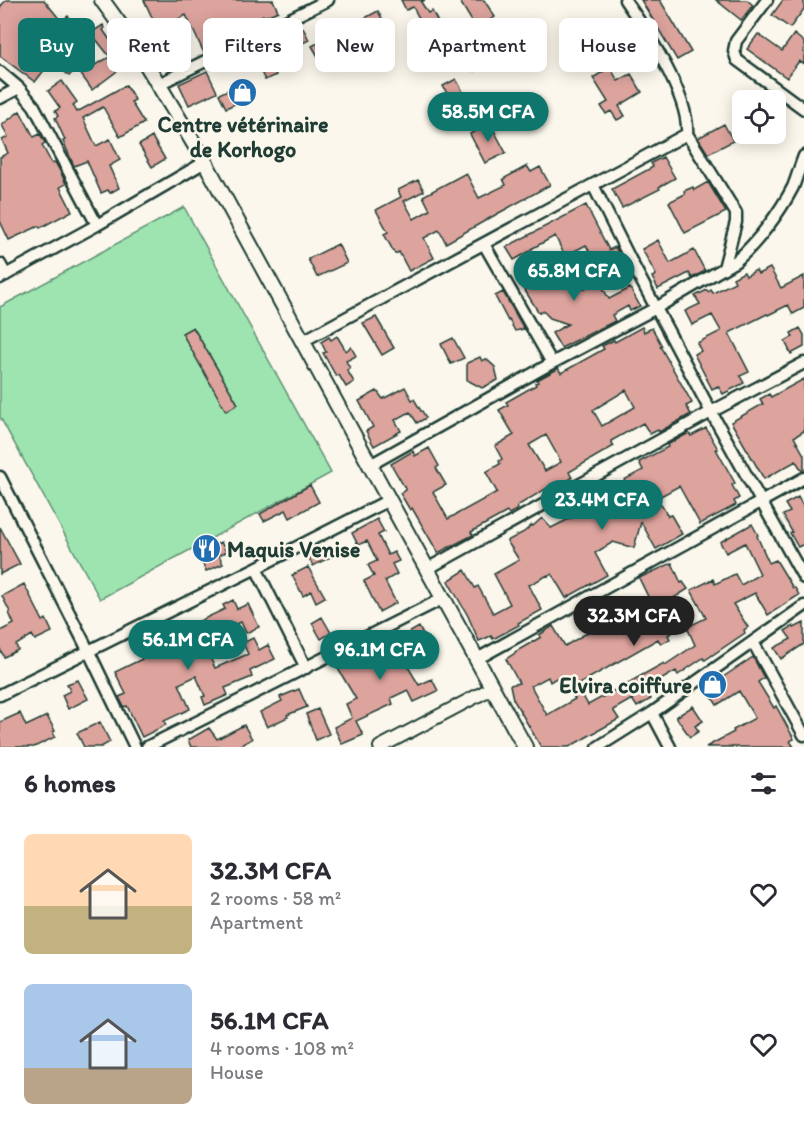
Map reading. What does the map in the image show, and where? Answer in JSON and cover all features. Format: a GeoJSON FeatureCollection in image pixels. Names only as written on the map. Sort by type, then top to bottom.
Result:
{"type":"FeatureCollection","features":[{"type":"Feature","properties":{"kind":"main road"},"geometry":{"type":"LineString","coordinates":[[107,2],[206,162],[525,747]]}},
{"type":"Feature","properties":{"kind":"street"},"geometry":{"type":"LineString","coordinates":[[159,84],[328,0]]}},
{"type":"Feature","properties":{"kind":"street"},"geometry":{"type":"LineString","coordinates":[[624,0],[662,59],[673,81],[687,122],[687,134],[736,213],[736,222],[724,268]]}},
{"type":"Feature","properties":{"kind":"street"},"geometry":{"type":"LineString","coordinates":[[767,0],[736,41],[734,51],[737,60],[804,109]]}},
{"type":"Feature","properties":{"kind":"street"},"geometry":{"type":"LineString","coordinates":[[0,72],[34,105],[97,225]]}},
{"type":"Feature","properties":{"kind":"street"},"geometry":{"type":"LineString","coordinates":[[0,98],[19,88]]}},
{"type":"Feature","properties":{"kind":"street"},"geometry":{"type":"LineString","coordinates":[[303,341],[687,134]]}},
{"type":"Feature","properties":{"kind":"street"},"geometry":{"type":"LineString","coordinates":[[370,465],[552,363],[656,308],[724,268],[747,251],[776,213],[794,184],[804,156]]}},
{"type":"Feature","properties":{"kind":"street"},"geometry":{"type":"LineString","coordinates":[[0,264],[3,277],[206,162]]}},
{"type":"Feature","properties":{"kind":"street"},"geometry":{"type":"LineString","coordinates":[[593,185],[711,412],[804,578]]}},
{"type":"Feature","properties":{"kind":"street"},"geometry":{"type":"LineString","coordinates":[[484,244],[552,363]]}},
{"type":"Feature","properties":{"kind":"street"},"geometry":{"type":"LineString","coordinates":[[427,569],[804,363]]}},
{"type":"Feature","properties":{"kind":"street"},"geometry":{"type":"LineString","coordinates":[[0,477],[135,747]]}},
{"type":"Feature","properties":{"kind":"street"},"geometry":{"type":"LineString","coordinates":[[477,659],[804,478]]}},
{"type":"Feature","properties":{"kind":"street"},"geometry":{"type":"LineString","coordinates":[[0,695],[389,500]]}},
{"type":"Feature","properties":{"kind":"street"},"geometry":{"type":"LineString","coordinates":[[256,568],[306,668]]}},
{"type":"Feature","properties":{"kind":"street"},"geometry":{"type":"LineString","coordinates":[[147,747],[444,598]]}},
{"type":"Feature","properties":{"kind":"street"},"geometry":{"type":"LineString","coordinates":[[598,747],[652,713],[804,606]]}},
{"type":"Feature","properties":{"kind":"street"},"geometry":{"type":"LineString","coordinates":[[753,642],[804,735]]}},
{"type":"Feature","properties":{"kind":"street"},"geometry":{"type":"LineString","coordinates":[[380,747],[492,688]]}},
{"type":"Feature","properties":{"kind":"street"},"geometry":{"type":"LineString","coordinates":[[652,713],[670,747]]}},
{"type":"Feature","properties":{"kind":"green space"},"geometry":{"type":"Polygon","coordinates":[[[184,207],[331,473],[100,599],[0,417],[0,307],[184,207]]]}},
{"type":"Feature","properties":{"kind":"building"},"geometry":{"type":"Polygon","coordinates":[[[6,0],[44,0],[59,18],[18,18],[18,69],[0,56],[0,7],[6,0]]]}},
{"type":"Feature","properties":{"kind":"building"},"geometry":{"type":"Polygon","coordinates":[[[144,0],[273,0],[278,11],[257,18],[203,18],[203,51],[191,26],[191,18],[187,18],[186,15],[180,18],[152,18],[144,0]]]}},
{"type":"Feature","properties":{"kind":"building"},"geometry":{"type":"Polygon","coordinates":[[[401,0],[425,0],[421,2],[428,13],[432,11],[436,18],[419,18],[413,7],[406,10],[401,0]]]}},
{"type":"Feature","properties":{"kind":"building"},"geometry":{"type":"Polygon","coordinates":[[[459,0],[484,0],[495,17],[493,18],[470,18],[459,0]]]}},
{"type":"Feature","properties":{"kind":"building"},"geometry":{"type":"Polygon","coordinates":[[[641,0],[660,0],[691,52],[677,60],[658,28],[658,18],[652,18],[641,0]]]}},
{"type":"Feature","properties":{"kind":"building"},"geometry":{"type":"Polygon","coordinates":[[[716,0],[747,0],[753,5],[741,20],[716,0]]]}},
{"type":"Feature","properties":{"kind":"building"},"geometry":{"type":"Polygon","coordinates":[[[783,0],[804,0],[804,9],[790,28],[772,15],[783,0]]]}},
{"type":"Feature","properties":{"kind":"building"},"geometry":{"type":"Polygon","coordinates":[[[378,11],[382,18],[365,18],[378,11]]]}},
{"type":"Feature","properties":{"kind":"building"},"geometry":{"type":"Polygon","coordinates":[[[103,25],[105,28],[103,30],[107,36],[107,53],[95,38],[95,30],[103,25]]]}},
{"type":"Feature","properties":{"kind":"building"},"geometry":{"type":"Polygon","coordinates":[[[303,28],[309,40],[303,43],[303,28]]]}},
{"type":"Feature","properties":{"kind":"building"},"geometry":{"type":"Polygon","coordinates":[[[758,34],[782,51],[794,34],[804,42],[804,64],[799,61],[787,78],[747,49],[758,34]]]}},
{"type":"Feature","properties":{"kind":"building"},"geometry":{"type":"Polygon","coordinates":[[[107,59],[107,72],[116,72],[92,90],[79,72],[95,72],[95,65],[107,59]]]}},
{"type":"Feature","properties":{"kind":"building"},"geometry":{"type":"Polygon","coordinates":[[[22,72],[43,72],[35,82],[22,72]]]}},
{"type":"Feature","properties":{"kind":"building"},"geometry":{"type":"Polygon","coordinates":[[[207,72],[217,92],[189,105],[179,84],[207,72]]]}},
{"type":"Feature","properties":{"kind":"building"},"geometry":{"type":"Polygon","coordinates":[[[261,72],[275,72],[276,75],[265,80],[261,72]]]}},
{"type":"Feature","properties":{"kind":"building"},"geometry":{"type":"Polygon","coordinates":[[[602,72],[613,72],[618,81],[631,74],[642,92],[619,106],[625,116],[617,120],[611,111],[606,114],[601,106],[608,102],[593,78],[602,72]]]}},
{"type":"Feature","properties":{"kind":"building"},"geometry":{"type":"Polygon","coordinates":[[[456,79],[467,99],[454,106],[443,86],[456,79]]]}},
{"type":"Feature","properties":{"kind":"building"},"geometry":{"type":"Polygon","coordinates":[[[62,81],[77,102],[73,105],[77,112],[126,85],[135,100],[131,102],[144,123],[120,137],[103,107],[83,118],[96,146],[110,139],[120,160],[109,166],[119,188],[110,193],[108,190],[101,193],[87,161],[74,166],[63,141],[65,140],[55,118],[58,116],[55,111],[60,108],[48,91],[62,81]]]}},
{"type":"Feature","properties":{"kind":"building"},"geometry":{"type":"Polygon","coordinates":[[[246,81],[252,96],[226,108],[219,94],[246,81]]]}},
{"type":"Feature","properties":{"kind":"building"},"geometry":{"type":"Polygon","coordinates":[[[20,111],[34,137],[40,134],[45,143],[42,145],[52,164],[55,162],[61,173],[66,184],[60,187],[72,211],[40,228],[39,226],[9,240],[0,221],[0,157],[8,153],[2,140],[8,137],[2,125],[20,111]]]}},
{"type":"Feature","properties":{"kind":"building"},"geometry":{"type":"Polygon","coordinates":[[[490,123],[506,153],[485,163],[470,134],[490,123]]]}},
{"type":"Feature","properties":{"kind":"building"},"geometry":{"type":"Polygon","coordinates":[[[724,124],[732,142],[708,154],[698,138],[724,124]]]}},
{"type":"Feature","properties":{"kind":"building"},"geometry":{"type":"Polygon","coordinates":[[[152,137],[165,159],[152,167],[139,145],[152,137]]]}},
{"type":"Feature","properties":{"kind":"building"},"geometry":{"type":"Polygon","coordinates":[[[663,157],[675,178],[659,187],[660,189],[622,208],[612,189],[653,167],[651,163],[663,157]]]}},
{"type":"Feature","properties":{"kind":"building"},"geometry":{"type":"Polygon","coordinates":[[[527,166],[531,172],[540,167],[550,185],[446,243],[439,230],[424,238],[434,258],[409,271],[399,252],[395,254],[384,234],[388,232],[376,210],[401,197],[398,190],[418,180],[424,191],[404,201],[414,219],[430,210],[423,196],[466,173],[479,198],[506,185],[503,179],[527,166]]]}},
{"type":"Feature","properties":{"kind":"building"},"geometry":{"type":"Polygon","coordinates":[[[708,182],[726,212],[685,233],[669,202],[685,194],[684,191],[693,187],[694,190],[708,182]]]}},
{"type":"Feature","properties":{"kind":"building"},"geometry":{"type":"Polygon","coordinates":[[[586,205],[609,250],[615,247],[628,271],[617,277],[613,271],[602,277],[586,245],[565,256],[555,236],[514,260],[506,247],[586,205]]]}},
{"type":"Feature","properties":{"kind":"building"},"geometry":{"type":"Polygon","coordinates":[[[658,240],[670,263],[694,250],[705,271],[692,278],[689,273],[658,289],[652,277],[656,275],[642,249],[658,240]]]}},
{"type":"Feature","properties":{"kind":"building"},"geometry":{"type":"Polygon","coordinates":[[[338,244],[347,263],[317,277],[308,259],[338,244]]]}},
{"type":"Feature","properties":{"kind":"building"},"geometry":{"type":"Polygon","coordinates":[[[564,257],[568,266],[566,267],[579,291],[599,281],[609,299],[630,288],[640,306],[630,311],[628,306],[612,315],[615,321],[561,348],[552,333],[568,324],[550,318],[543,311],[539,313],[519,281],[564,257]]]}},
{"type":"Feature","properties":{"kind":"building"},"geometry":{"type":"Polygon","coordinates":[[[770,268],[781,288],[804,276],[804,308],[793,314],[788,305],[729,333],[749,372],[740,376],[744,383],[723,394],[718,386],[712,389],[694,354],[701,351],[697,343],[721,331],[712,315],[692,325],[685,311],[700,304],[695,296],[707,290],[713,293],[735,282],[733,278],[744,272],[746,276],[756,270],[758,274],[770,268]]]}},
{"type":"Feature","properties":{"kind":"building"},"geometry":{"type":"Polygon","coordinates":[[[503,292],[524,329],[515,331],[508,321],[495,296],[503,292]]]}},
{"type":"Feature","properties":{"kind":"building"},"geometry":{"type":"Polygon","coordinates":[[[376,317],[394,348],[382,355],[363,323],[376,317]]]}},
{"type":"Feature","properties":{"kind":"building"},"geometry":{"type":"Polygon","coordinates":[[[193,327],[238,404],[226,411],[182,333],[193,327]]]}},
{"type":"Feature","properties":{"kind":"building"},"geometry":{"type":"Polygon","coordinates":[[[642,327],[644,332],[652,328],[692,403],[686,406],[691,414],[659,432],[658,430],[650,434],[643,423],[611,441],[614,446],[569,472],[572,478],[548,491],[547,488],[517,506],[518,509],[509,514],[507,512],[471,532],[473,535],[438,553],[412,508],[410,510],[400,493],[406,490],[391,464],[413,451],[415,456],[429,448],[439,466],[436,468],[446,485],[433,492],[448,519],[497,492],[486,472],[500,464],[499,461],[502,459],[495,446],[514,435],[499,410],[508,405],[506,402],[536,385],[537,380],[558,368],[561,373],[604,349],[602,346],[614,340],[615,342],[642,327]],[[626,390],[593,410],[602,426],[635,407],[626,390]],[[546,435],[529,445],[545,471],[561,462],[546,435]]]}},
{"type":"Feature","properties":{"kind":"building"},"geometry":{"type":"Polygon","coordinates":[[[800,328],[804,335],[804,347],[791,354],[785,341],[793,337],[791,333],[800,328]]]}},
{"type":"Feature","properties":{"kind":"building"},"geometry":{"type":"Polygon","coordinates":[[[337,336],[346,351],[351,347],[356,356],[346,361],[350,368],[347,370],[354,382],[346,387],[339,375],[336,376],[323,353],[326,352],[321,342],[329,337],[331,340],[337,336]]]}},
{"type":"Feature","properties":{"kind":"building"},"geometry":{"type":"Polygon","coordinates":[[[453,338],[464,358],[451,364],[441,344],[453,338]]]}},
{"type":"Feature","properties":{"kind":"building"},"geometry":{"type":"Polygon","coordinates":[[[480,357],[482,361],[486,359],[495,367],[498,380],[482,388],[467,380],[467,363],[480,357]]]}},
{"type":"Feature","properties":{"kind":"building"},"geometry":{"type":"Polygon","coordinates":[[[804,379],[804,431],[794,437],[804,455],[804,471],[796,461],[764,479],[731,422],[763,404],[760,399],[769,394],[771,397],[804,379]]]}},
{"type":"Feature","properties":{"kind":"building"},"geometry":{"type":"Polygon","coordinates":[[[405,387],[426,418],[417,423],[410,412],[395,420],[401,431],[374,446],[366,431],[373,427],[359,401],[377,391],[383,399],[405,387]]]}},
{"type":"Feature","properties":{"kind":"building"},"geometry":{"type":"Polygon","coordinates":[[[706,428],[735,483],[732,485],[739,498],[734,501],[736,505],[700,524],[679,486],[657,498],[668,516],[671,515],[682,534],[656,549],[641,522],[634,548],[613,542],[595,553],[607,575],[566,598],[552,574],[548,575],[529,585],[542,610],[493,639],[491,636],[479,641],[448,581],[465,570],[475,588],[478,586],[493,613],[510,604],[494,574],[519,560],[507,541],[524,532],[542,518],[551,528],[577,515],[570,503],[600,487],[613,511],[629,502],[628,500],[633,497],[624,480],[643,470],[639,462],[689,433],[691,436],[706,428]]]}},
{"type":"Feature","properties":{"kind":"building"},"geometry":{"type":"Polygon","coordinates":[[[310,485],[319,502],[290,518],[286,510],[264,521],[260,514],[310,485]]]}},
{"type":"Feature","properties":{"kind":"building"},"geometry":{"type":"Polygon","coordinates":[[[798,497],[804,508],[804,544],[798,547],[783,515],[790,512],[785,504],[798,497]]]}},
{"type":"Feature","properties":{"kind":"building"},"geometry":{"type":"Polygon","coordinates":[[[377,519],[384,532],[378,535],[388,555],[394,552],[399,561],[392,564],[397,574],[385,581],[396,603],[379,612],[364,581],[374,576],[368,565],[377,561],[367,541],[358,545],[352,533],[377,519]]]}},
{"type":"Feature","properties":{"kind":"building"},"geometry":{"type":"Polygon","coordinates":[[[752,524],[769,563],[776,560],[799,595],[768,615],[755,593],[733,604],[748,627],[744,630],[745,633],[705,660],[703,658],[678,675],[676,671],[645,689],[651,699],[637,707],[632,699],[613,710],[619,719],[569,747],[541,747],[513,699],[510,685],[519,683],[506,659],[541,637],[539,635],[553,626],[565,646],[592,630],[581,610],[599,600],[615,630],[653,607],[639,578],[672,563],[681,583],[683,582],[688,589],[672,599],[679,611],[668,617],[676,630],[668,635],[670,639],[661,644],[658,639],[577,685],[588,705],[664,663],[665,665],[695,645],[687,627],[706,618],[691,590],[713,579],[715,584],[735,574],[741,585],[760,574],[745,543],[726,553],[720,542],[752,524]],[[561,675],[550,682],[548,677],[531,686],[547,715],[575,699],[561,675]]]}},
{"type":"Feature","properties":{"kind":"building"},"geometry":{"type":"Polygon","coordinates":[[[0,527],[20,564],[0,574],[0,527]]]}},
{"type":"Feature","properties":{"kind":"building"},"geometry":{"type":"Polygon","coordinates":[[[210,542],[212,546],[221,542],[226,552],[219,555],[223,564],[206,571],[198,553],[204,551],[202,546],[210,542]]]}},
{"type":"Feature","properties":{"kind":"building"},"geometry":{"type":"Polygon","coordinates":[[[331,546],[336,554],[313,566],[309,558],[331,546]]]}},
{"type":"Feature","properties":{"kind":"building"},"geometry":{"type":"Polygon","coordinates":[[[308,567],[325,597],[316,602],[311,591],[303,596],[292,575],[308,567]]]}},
{"type":"Feature","properties":{"kind":"building"},"geometry":{"type":"Polygon","coordinates":[[[24,584],[43,621],[46,619],[52,632],[35,640],[32,635],[16,645],[18,650],[4,657],[0,649],[0,631],[14,624],[2,596],[24,584]]]}},
{"type":"Feature","properties":{"kind":"building"},"geometry":{"type":"Polygon","coordinates":[[[233,600],[237,609],[248,604],[259,627],[246,633],[241,622],[225,629],[227,632],[203,643],[215,668],[248,654],[243,643],[253,638],[259,650],[268,645],[275,659],[250,671],[252,677],[225,688],[228,695],[205,705],[202,697],[205,696],[196,676],[179,684],[190,709],[164,721],[166,725],[142,737],[127,706],[124,707],[119,697],[126,694],[115,672],[142,659],[141,656],[164,644],[166,648],[199,632],[195,623],[225,609],[223,605],[233,600]]]}},
{"type":"Feature","properties":{"kind":"building"},"geometry":{"type":"Polygon","coordinates":[[[322,617],[331,633],[321,639],[312,623],[322,617]]]}},
{"type":"Feature","properties":{"kind":"building"},"geometry":{"type":"Polygon","coordinates":[[[804,623],[804,644],[781,659],[774,648],[791,639],[785,631],[804,623]]]}},
{"type":"Feature","properties":{"kind":"building"},"geometry":{"type":"Polygon","coordinates":[[[419,627],[427,642],[402,657],[419,685],[432,679],[438,691],[414,702],[408,690],[391,698],[393,704],[356,721],[363,735],[342,744],[334,727],[352,718],[346,704],[356,699],[334,662],[342,658],[346,665],[366,653],[364,651],[378,644],[381,649],[419,627]]]}},
{"type":"Feature","properties":{"kind":"building"},"geometry":{"type":"Polygon","coordinates":[[[753,657],[764,678],[758,682],[774,708],[776,706],[794,739],[790,741],[794,747],[706,747],[755,718],[739,691],[717,705],[705,686],[753,657]]]}},
{"type":"Feature","properties":{"kind":"building"},"geometry":{"type":"Polygon","coordinates":[[[78,680],[88,699],[68,709],[62,695],[70,691],[67,684],[78,680]]]}},
{"type":"Feature","properties":{"kind":"building"},"geometry":{"type":"Polygon","coordinates":[[[299,689],[307,707],[267,727],[260,712],[282,701],[280,697],[299,689]]]}},
{"type":"Feature","properties":{"kind":"building"},"geometry":{"type":"Polygon","coordinates":[[[693,706],[703,721],[695,726],[699,731],[690,737],[676,717],[693,706]]]}},
{"type":"Feature","properties":{"kind":"building"},"geometry":{"type":"Polygon","coordinates":[[[318,709],[329,734],[316,740],[306,714],[318,709]]]}},
{"type":"Feature","properties":{"kind":"building"},"geometry":{"type":"Polygon","coordinates":[[[20,713],[26,726],[47,716],[55,731],[53,732],[55,737],[34,747],[0,747],[0,722],[20,713]]]}},
{"type":"Feature","properties":{"kind":"building"},"geometry":{"type":"Polygon","coordinates":[[[100,722],[110,742],[101,747],[84,747],[77,733],[100,722]]]}},
{"type":"Feature","properties":{"kind":"building"},"geometry":{"type":"Polygon","coordinates":[[[244,725],[252,739],[237,747],[191,747],[188,740],[209,728],[217,739],[244,725]]]}},
{"type":"Feature","properties":{"kind":"place","name":"Centre vétérinaire de Korhogo"},"geometry":{"type":"Point","coordinates":[243,92]}},
{"type":"Feature","properties":{"kind":"place","name":"Maquis Venise"},"geometry":{"type":"Point","coordinates":[206,549]}},
{"type":"Feature","properties":{"kind":"place","name":"Elvira coiffure"},"geometry":{"type":"Point","coordinates":[713,685]}}]}
